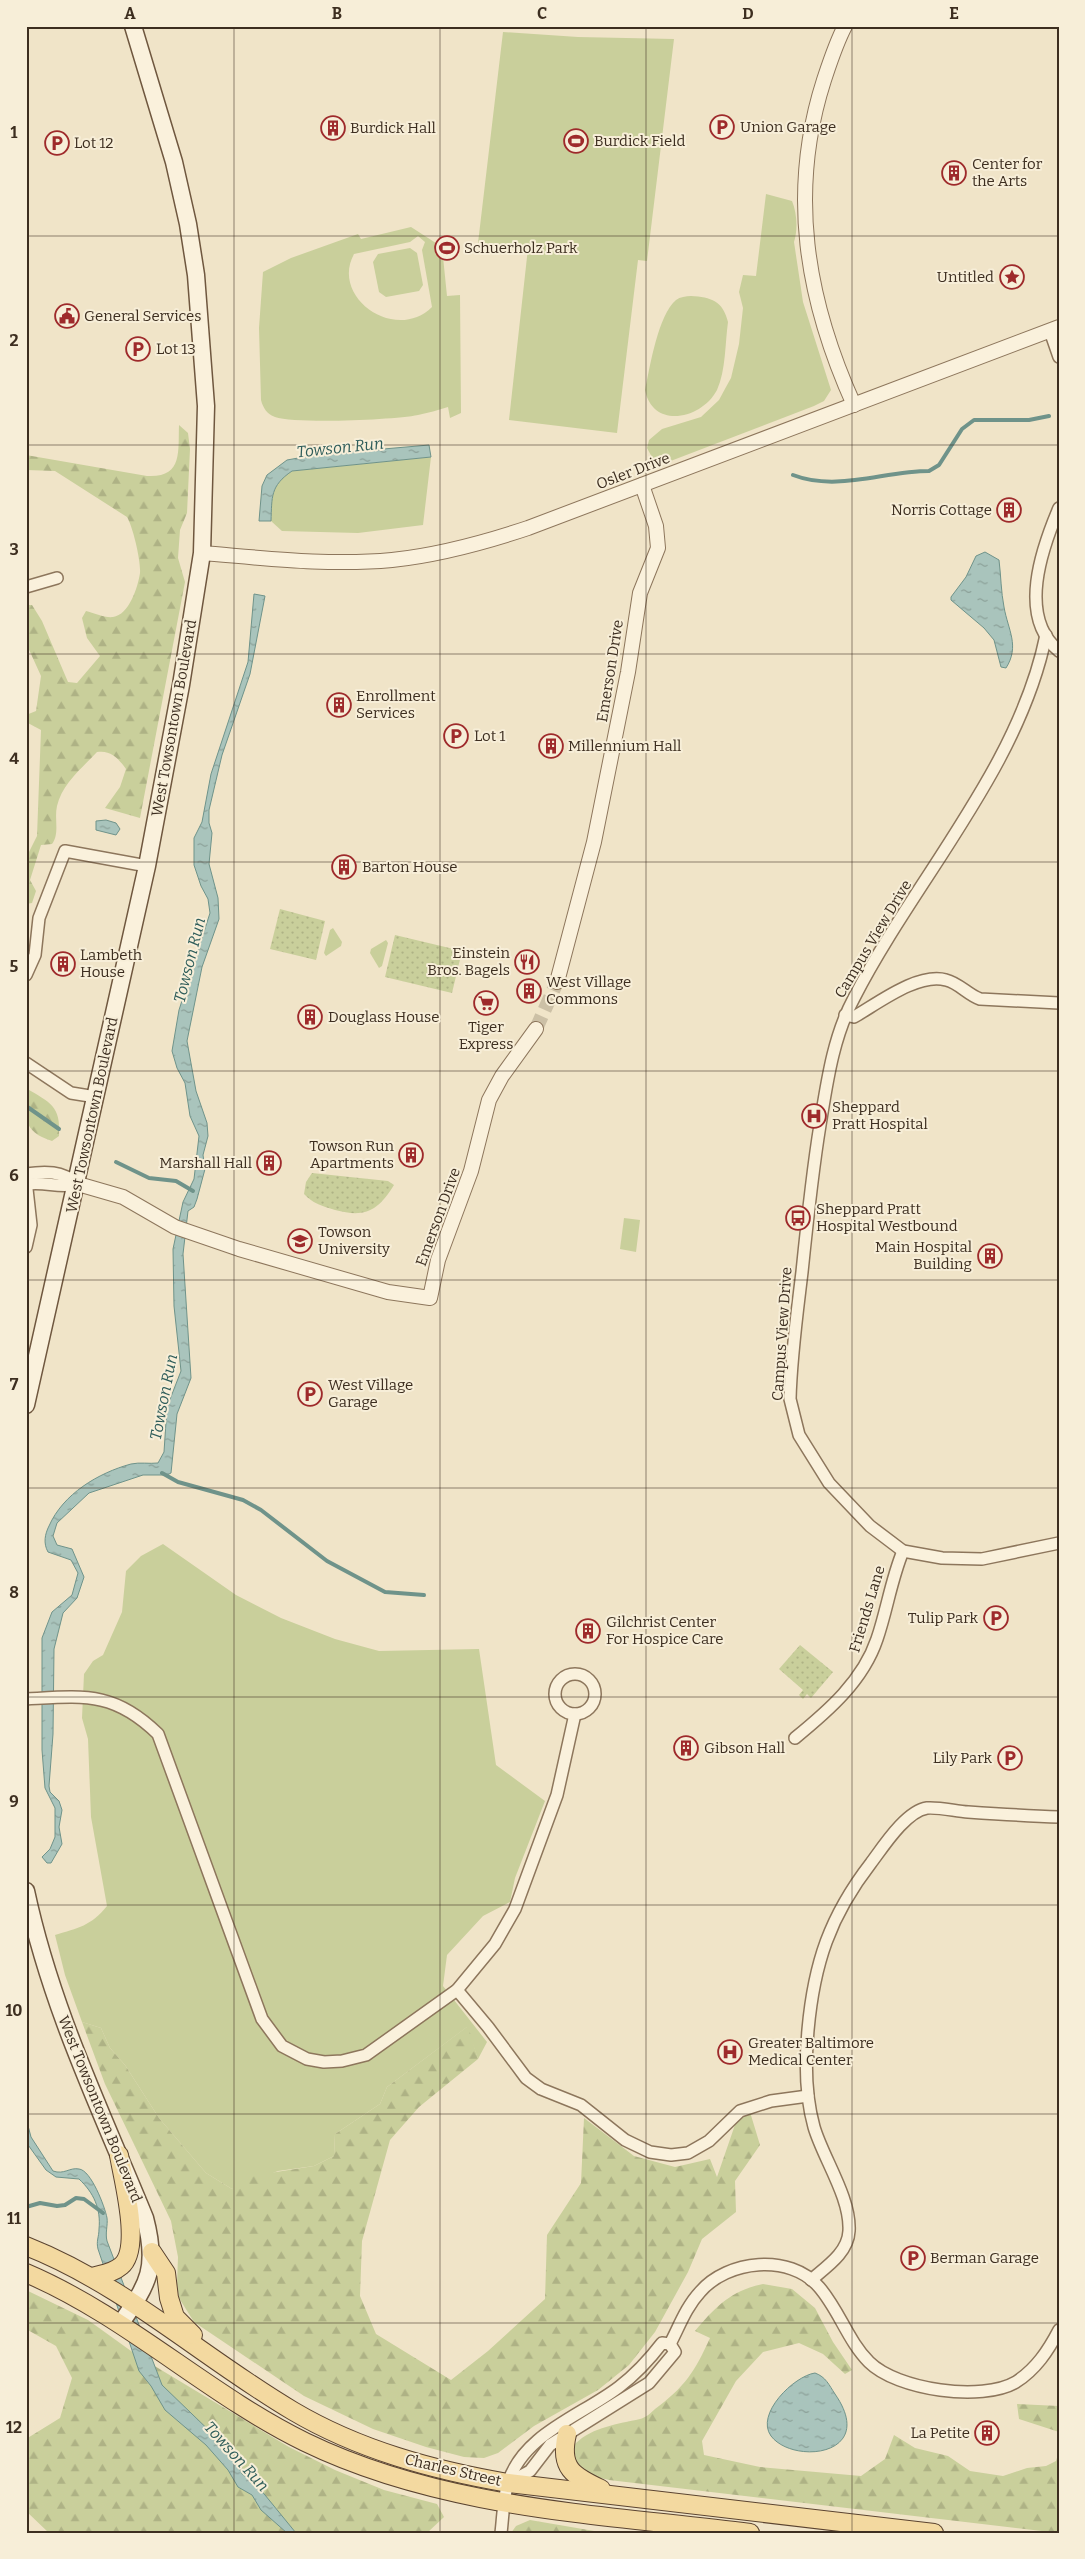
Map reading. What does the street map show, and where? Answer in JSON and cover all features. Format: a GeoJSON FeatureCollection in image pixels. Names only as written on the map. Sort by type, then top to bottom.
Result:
{"type":"FeatureCollection","features":[{"type":"Feature","properties":{"kind":"main road","name":"West Towsontown Boulevard"},"geometry":{"type":"LineString","coordinates":[[26,1405],[78,1184],[147,866],[181,684],[202,553],[206,406],[195,268],[174,162],[134,26]]}},
{"type":"Feature","properties":{"kind":"main road","name":"West Towsontown Boulevard"},"geometry":{"type":"LineString","coordinates":[[26,1891],[42,1958],[63,2021],[145,2218],[152,2252],[145,2286],[121,2323]]}},
{"type":"Feature","properties":{"kind":"main road"},"geometry":{"type":"LineString","coordinates":[[92,2277],[113,2271],[123,2265],[130,2249],[131,2234],[119,2155]]}},
{"type":"Feature","properties":{"kind":"main road","name":"Charles Street"},"geometry":{"type":"LineString","coordinates":[[26,2246],[92,2277],[295,2412],[352,2441],[433,2468],[508,2483],[934,2533]]}},
{"type":"Feature","properties":{"kind":"main road"},"geometry":{"type":"LineString","coordinates":[[152,2252],[166,2273],[169,2298],[175,2317],[192,2334],[208,2355]]}},
{"type":"Feature","properties":{"kind":"main road","name":"Charles Street"},"geometry":{"type":"LineString","coordinates":[[26,2273],[83,2300],[121,2323],[241,2406],[306,2442],[373,2470],[414,2483],[504,2503],[750,2533]]}},
{"type":"Feature","properties":{"kind":"main road"},"geometry":{"type":"LineString","coordinates":[[567,2434],[563,2450],[570,2470],[584,2481],[613,2495]]}},
{"type":"Feature","properties":{"kind":"street"},"geometry":{"type":"LineString","coordinates":[[845,26],[828,70],[814,118],[806,165],[805,207],[808,254],[816,302],[832,354],[854,405]]}},
{"type":"Feature","properties":{"kind":"street","name":"Osler Drive"},"geometry":{"type":"LineString","coordinates":[[202,553],[344,562],[390,560],[426,555],[504,536],[1054,329]]}},
{"type":"Feature","properties":{"kind":"street"},"geometry":{"type":"LineString","coordinates":[[1054,329],[1059,357]]}},
{"type":"Feature","properties":{"kind":"street","name":"Emerson Drive"},"geometry":{"type":"LineString","coordinates":[[557,982],[594,842],[628,672],[640,594],[658,548],[656,526],[642,485]]}},
{"type":"Feature","properties":{"kind":"street"},"geometry":{"type":"LineString","coordinates":[[1059,508],[1046,543],[1037,592],[1039,615],[1046,635],[1059,651]]}},
{"type":"Feature","properties":{"kind":"street"},"geometry":{"type":"LineString","coordinates":[[26,587],[57,578]]}},
{"type":"Feature","properties":{"kind":"street","name":"Campus View Drive"},"geometry":{"type":"LineString","coordinates":[[903,1551],[870,1526],[829,1484],[799,1435],[790,1400],[815,1158],[832,1057],[845,1015],[870,968],[971,807],[1012,732],[1035,678],[1046,635]]}},
{"type":"Feature","properties":{"kind":"street"},"geometry":{"type":"LineString","coordinates":[[26,975],[35,955],[39,918],[65,851],[147,866]]}},
{"type":"Feature","properties":{"kind":"street"},"geometry":{"type":"LineString","coordinates":[[845,1015],[854,1017],[909,986],[919,982],[940,979],[952,982],[972,996],[980,999],[1059,1003]]}},
{"type":"Feature","properties":{"kind":"street","name":"Emerson Drive"},"geometry":{"type":"LineString","coordinates":[[78,1184],[123,1197],[175,1227],[281,1263],[396,1294],[430,1298],[438,1260],[471,1171],[489,1100],[502,1076],[536,1029]]}},
{"type":"Feature","properties":{"kind":"street"},"geometry":{"type":"LineString","coordinates":[[26,1063],[71,1093],[96,1097]]}},
{"type":"Feature","properties":{"kind":"street"},"geometry":{"type":"LineString","coordinates":[[26,1247],[31,1225],[27,1179],[48,1171],[68,1177],[78,1184]]}},
{"type":"Feature","properties":{"kind":"street"},"geometry":{"type":"LineString","coordinates":[[903,1551],[942,1558],[982,1559],[1059,1543]]}},
{"type":"Feature","properties":{"kind":"street","name":"Friends Lane"},"geometry":{"type":"LineString","coordinates":[[796,1738],[839,1698],[869,1659],[877,1639],[891,1584],[903,1551]]}},
{"type":"Feature","properties":{"kind":"street"},"geometry":{"type":"LineString","coordinates":[[31,1699],[74,1696],[110,1701],[122,1705],[140,1717],[158,1734],[262,2019],[282,2046],[306,2059],[324,2062],[342,2061],[366,2055],[456,1990],[494,1944],[515,1909],[557,1796],[574,1714]]}},
{"type":"Feature","properties":{"kind":"street"},"geometry":{"type":"LineString","coordinates":[[811,2280],[836,2259],[844,2248],[849,2227],[841,2195],[814,2127],[805,2069],[816,1971],[824,1943],[838,1913],[854,1885],[895,1832],[907,1819],[926,1808],[1059,1817]]}},
{"type":"Feature","properties":{"kind":"street"},"geometry":{"type":"LineString","coordinates":[[456,1990],[488,2027],[526,2078],[541,2089],[581,2105],[624,2140],[650,2152],[671,2156],[688,2153],[709,2141],[740,2111],[771,2101],[808,2096]]}},
{"type":"Feature","properties":{"kind":"street"},"geometry":{"type":"LineString","coordinates":[[670,2344],[693,2300],[701,2290],[727,2273],[750,2266],[772,2265],[797,2272],[811,2280],[824,2294],[853,2341],[869,2362],[888,2376],[913,2385],[976,2392],[1010,2385],[1036,2366],[1059,2330]]}},
{"type":"Feature","properties":{"kind":"street"},"geometry":{"type":"LineString","coordinates":[[501,2533],[508,2483],[516,2468],[538,2440],[618,2388],[646,2363],[662,2344],[670,2344]]}},
{"type":"Feature","properties":{"kind":"street"},"geometry":{"type":"LineString","coordinates":[[508,2483],[530,2471],[550,2445],[649,2383],[674,2352],[670,2344]]}},
{"type":"Feature","properties":{"kind":"green space","name":"Burdick Field"},"geometry":{"type":"Polygon","coordinates":[[[503,32],[578,37],[674,39],[647,261],[638,260],[617,433],[509,420],[528,248],[478,243],[503,32]]]}},
{"type":"Feature","properties":{"kind":"green space"},"geometry":{"type":"Polygon","coordinates":[[[766,194],[792,201],[794,206],[796,227],[794,242],[803,302],[831,390],[824,401],[814,406],[668,462],[653,459],[647,448],[649,440],[662,429],[701,417],[719,400],[731,378],[739,344],[743,308],[739,292],[743,275],[756,276],[766,194]]]}},
{"type":"Feature","properties":{"kind":"green space"},"geometry":{"type":"Polygon","coordinates":[[[411,227],[442,247],[447,296],[460,295],[461,413],[450,418],[448,407],[406,417],[303,420],[275,417],[264,408],[261,400],[259,328],[263,272],[291,258],[358,234],[361,239],[411,227]],[[418,236],[410,242],[354,254],[349,270],[351,286],[359,300],[370,310],[385,318],[401,320],[417,317],[432,307],[422,250],[425,242],[418,236]]]}},
{"type":"Feature","properties":{"kind":"green space"},"geometry":{"type":"Polygon","coordinates":[[[410,248],[417,253],[423,285],[419,291],[386,297],[379,292],[373,262],[378,254],[410,248]]]}},
{"type":"Feature","properties":{"kind":"green space"},"geometry":{"type":"Polygon","coordinates":[[[691,296],[710,299],[723,309],[726,315],[728,322],[722,374],[717,390],[701,408],[678,416],[667,415],[658,411],[650,403],[645,390],[652,355],[664,317],[670,307],[679,298],[691,296]]]}},
{"type":"Feature","properties":{"kind":"green space"},"geometry":{"type":"Polygon","coordinates":[[[179,425],[188,433],[190,449],[187,513],[180,530],[178,558],[185,582],[140,818],[105,808],[120,787],[126,769],[114,756],[106,752],[97,752],[73,777],[63,791],[56,811],[56,835],[52,844],[41,845],[30,880],[36,891],[32,903],[26,904],[26,853],[29,852],[37,836],[41,730],[26,722],[26,715],[36,711],[41,676],[26,643],[26,605],[32,605],[42,621],[68,682],[77,683],[100,656],[87,638],[82,618],[86,611],[107,617],[119,615],[132,600],[140,573],[136,544],[127,517],[55,471],[26,470],[26,455],[147,476],[159,475],[167,473],[173,468],[176,461],[179,445],[179,425]]]}},
{"type":"Feature","properties":{"kind":"green space"},"geometry":{"type":"Polygon","coordinates":[[[431,457],[423,525],[358,533],[282,531],[271,521],[272,499],[276,487],[292,471],[431,457]]]}},
{"type":"Feature","properties":{"kind":"green space"},"geometry":{"type":"Polygon","coordinates":[[[280,909],[325,921],[316,960],[270,949],[280,909]]]}},
{"type":"Feature","properties":{"kind":"green space"},"geometry":{"type":"Polygon","coordinates":[[[333,928],[342,942],[341,946],[326,956],[324,953],[330,930],[333,928]]]}},
{"type":"Feature","properties":{"kind":"green space"},"geometry":{"type":"Polygon","coordinates":[[[395,935],[462,951],[452,993],[385,977],[395,935]]]}},
{"type":"Feature","properties":{"kind":"green space"},"geometry":{"type":"Polygon","coordinates":[[[386,940],[388,943],[382,966],[379,968],[370,953],[371,949],[386,940]]]}},
{"type":"Feature","properties":{"kind":"green space"},"geometry":{"type":"Polygon","coordinates":[[[26,1088],[48,1102],[56,1111],[59,1136],[52,1141],[35,1133],[27,1122],[26,1088]]]}},
{"type":"Feature","properties":{"kind":"green space"},"geometry":{"type":"Polygon","coordinates":[[[312,1173],[388,1181],[394,1185],[382,1201],[370,1210],[355,1213],[345,1212],[318,1204],[304,1194],[306,1182],[312,1173]]]}},
{"type":"Feature","properties":{"kind":"green space"},"geometry":{"type":"Polygon","coordinates":[[[624,1218],[640,1220],[636,1252],[620,1249],[624,1218]]]}},
{"type":"Feature","properties":{"kind":"green space"},"geometry":{"type":"Polygon","coordinates":[[[163,1544],[236,1595],[281,1618],[335,1639],[379,1651],[479,1649],[496,1765],[545,1801],[515,1878],[510,1902],[483,1916],[447,1955],[443,1986],[487,2042],[478,2059],[467,2027],[387,2087],[380,2104],[335,2134],[334,2156],[314,2166],[278,2171],[232,2189],[206,2173],[159,2118],[125,2065],[110,2048],[101,2028],[82,2022],[65,1975],[55,1935],[90,1922],[107,1906],[91,1817],[88,1739],[82,1718],[84,1674],[93,1661],[103,1655],[122,1612],[126,1571],[141,1556],[163,1544]]]}},
{"type":"Feature","properties":{"kind":"green space"},"geometry":{"type":"Polygon","coordinates":[[[800,1645],[833,1672],[811,1698],[807,1694],[803,1699],[799,1695],[803,1690],[779,1669],[800,1645]]]}},
{"type":"Feature","properties":{"kind":"green space"},"geometry":{"type":"Polygon","coordinates":[[[82,2022],[101,2028],[110,2048],[125,2065],[159,2118],[206,2173],[232,2189],[245,2177],[314,2166],[334,2156],[335,2134],[380,2104],[387,2087],[468,2026],[478,2059],[419,2107],[390,2140],[362,2241],[360,2296],[376,2334],[451,2380],[488,2351],[545,2299],[547,2235],[581,2183],[584,2118],[634,2156],[675,2167],[710,2159],[717,2177],[737,2119],[750,2112],[760,2145],[735,2181],[736,2212],[702,2239],[688,2272],[655,2332],[629,2365],[598,2390],[534,2426],[498,2453],[484,2458],[464,2457],[426,2447],[373,2429],[304,2396],[194,2322],[179,2298],[177,2284],[178,2257],[171,2221],[105,2084],[82,2022]]]}},
{"type":"Feature","properties":{"kind":"green space"},"geometry":{"type":"Polygon","coordinates":[[[763,2284],[792,2289],[815,2308],[833,2342],[852,2370],[845,2374],[823,2354],[799,2343],[763,2352],[736,2381],[702,2441],[704,2455],[760,2467],[861,2476],[885,2459],[894,2435],[915,2448],[948,2456],[970,2471],[1003,2476],[1027,2468],[1046,2466],[1056,2461],[1059,2451],[1059,2533],[609,2480],[589,2475],[576,2464],[572,2451],[576,2443],[598,2430],[644,2418],[682,2386],[694,2369],[710,2338],[695,2331],[717,2307],[733,2295],[742,2290],[763,2284]]]}},
{"type":"Feature","properties":{"kind":"green space"},"geometry":{"type":"Polygon","coordinates":[[[26,2290],[88,2320],[138,2356],[289,2447],[335,2470],[384,2490],[437,2504],[444,2517],[427,2533],[49,2533],[26,2511],[26,2439],[60,2418],[72,2378],[56,2346],[26,2329],[26,2290]]]}},
{"type":"Feature","properties":{"kind":"green space"},"geometry":{"type":"Polygon","coordinates":[[[1017,2404],[1059,2406],[1059,2432],[1019,2419],[1017,2404]]]}},
{"type":"Feature","properties":{"kind":"green space"},"geometry":{"type":"Polygon","coordinates":[[[530,2520],[606,2533],[511,2533],[516,2526],[530,2520]]]}},
{"type":"Feature","properties":{"kind":"water"},"geometry":{"type":"Polygon","coordinates":[[[429,445],[431,457],[292,471],[276,487],[272,499],[271,521],[259,521],[262,486],[267,475],[287,460],[315,455],[429,445]]]}},
{"type":"Feature","properties":{"kind":"water"},"geometry":{"type":"Polygon","coordinates":[[[985,552],[999,560],[1003,601],[1013,645],[1006,668],[1001,667],[994,640],[984,628],[951,600],[951,597],[966,577],[976,556],[985,552]]]}},
{"type":"Feature","properties":{"kind":"water","name":"Towson Run"},"geometry":{"type":"Polygon","coordinates":[[[254,594],[265,596],[250,674],[222,755],[209,810],[209,823],[212,833],[209,864],[218,898],[219,919],[202,967],[187,1041],[196,1091],[207,1123],[208,1136],[203,1155],[205,1169],[197,1199],[194,1207],[188,1211],[183,1254],[191,1378],[177,1414],[171,1473],[167,1475],[143,1475],[89,1493],[57,1523],[53,1536],[57,1545],[72,1549],[84,1577],[77,1598],[63,1613],[54,1649],[53,1734],[49,1786],[50,1792],[59,1801],[62,1810],[59,1827],[62,1844],[51,1863],[47,1863],[42,1857],[50,1849],[55,1837],[55,1808],[45,1788],[42,1750],[42,1638],[52,1612],[72,1595],[78,1573],[71,1560],[48,1552],[45,1545],[46,1535],[55,1515],[63,1504],[83,1486],[106,1473],[131,1464],[158,1463],[164,1452],[167,1407],[181,1371],[174,1306],[173,1249],[183,1202],[194,1179],[199,1136],[190,1116],[185,1083],[177,1068],[172,1051],[179,1010],[210,913],[208,899],[201,886],[194,865],[194,838],[202,822],[211,774],[248,662],[254,594]]]}},
{"type":"Feature","properties":{"kind":"water"},"geometry":{"type":"Polygon","coordinates":[[[106,820],[116,823],[120,829],[116,835],[96,830],[96,821],[106,820]]]}},
{"type":"Feature","properties":{"kind":"water","name":"Towson Run"},"geometry":{"type":"Polygon","coordinates":[[[26,2118],[31,2137],[53,2171],[60,2172],[79,2169],[84,2171],[93,2182],[107,2218],[107,2241],[162,2385],[222,2443],[235,2460],[242,2474],[256,2484],[296,2533],[287,2533],[261,2510],[252,2495],[238,2487],[228,2470],[206,2445],[165,2410],[151,2386],[139,2371],[98,2249],[98,2208],[89,2190],[79,2179],[56,2177],[46,2170],[26,2142],[26,2118]]]}},
{"type":"Feature","properties":{"kind":"water"},"geometry":{"type":"Polygon","coordinates":[[[815,2373],[825,2379],[835,2394],[845,2415],[846,2431],[839,2442],[827,2449],[812,2452],[796,2450],[782,2445],[771,2436],[767,2427],[768,2417],[772,2407],[788,2388],[806,2376],[815,2373]]]}},
{"type":"Feature","properties":{"kind":"waterway"},"geometry":{"type":"LineString","coordinates":[[793,475],[826,482],[929,471],[939,465],[962,429],[974,420],[1029,420],[1049,416]]}},
{"type":"Feature","properties":{"kind":"waterway"},"geometry":{"type":"LineString","coordinates":[[26,1106],[59,1129]]}},
{"type":"Feature","properties":{"kind":"waterway"},"geometry":{"type":"LineString","coordinates":[[116,1162],[149,1178],[176,1181],[193,1191]]}},
{"type":"Feature","properties":{"kind":"waterway"},"geometry":{"type":"LineString","coordinates":[[162,1473],[178,1482],[243,1500],[261,1510],[327,1561],[385,1592],[424,1595]]}},
{"type":"Feature","properties":{"kind":"waterway"},"geometry":{"type":"LineString","coordinates":[[26,2207],[40,2203],[57,2206],[65,2205],[76,2198],[84,2199],[103,2213]]}},
{"type":"Feature","properties":{"kind":"tunnel"},"geometry":{"type":"LineString","coordinates":[[536,1029],[557,982]]}},
{"type":"Feature","properties":{"kind":"place","name":"Union Garage"},"geometry":{"type":"Point","coordinates":[722,127]}},
{"type":"Feature","properties":{"kind":"place","name":"Burdick Hall"},"geometry":{"type":"Point","coordinates":[333,128]}},
{"type":"Feature","properties":{"kind":"place","name":"Burdick Field"},"geometry":{"type":"Point","coordinates":[576,141]}},
{"type":"Feature","properties":{"kind":"place","name":"Lot 12"},"geometry":{"type":"Point","coordinates":[57,143]}},
{"type":"Feature","properties":{"kind":"place","name":"Center for the Arts"},"geometry":{"type":"Point","coordinates":[954,173]}},
{"type":"Feature","properties":{"kind":"place","name":"Schuerholz Park"},"geometry":{"type":"Point","coordinates":[447,248]}},
{"type":"Feature","properties":{"kind":"place","name":"Untitled"},"geometry":{"type":"Point","coordinates":[1012,277]}},
{"type":"Feature","properties":{"kind":"place","name":"General Services"},"geometry":{"type":"Point","coordinates":[67,316]}},
{"type":"Feature","properties":{"kind":"place","name":"Lot 13"},"geometry":{"type":"Point","coordinates":[138,349]}},
{"type":"Feature","properties":{"kind":"place","name":"Norris Cottage"},"geometry":{"type":"Point","coordinates":[1009,510]}},
{"type":"Feature","properties":{"kind":"place","name":"Enrollment Services"},"geometry":{"type":"Point","coordinates":[339,705]}},
{"type":"Feature","properties":{"kind":"place","name":"Lot 1"},"geometry":{"type":"Point","coordinates":[456,736]}},
{"type":"Feature","properties":{"kind":"place","name":"Millennium Hall"},"geometry":{"type":"Point","coordinates":[551,746]}},
{"type":"Feature","properties":{"kind":"place","name":"Barton House"},"geometry":{"type":"Point","coordinates":[344,867]}},
{"type":"Feature","properties":{"kind":"place","name":"Einstein Bros. Bagels"},"geometry":{"type":"Point","coordinates":[527,962]}},
{"type":"Feature","properties":{"kind":"place","name":"Lambeth House"},"geometry":{"type":"Point","coordinates":[63,964]}},
{"type":"Feature","properties":{"kind":"place","name":"West Village Commons"},"geometry":{"type":"Point","coordinates":[529,991]}},
{"type":"Feature","properties":{"kind":"place","name":"Tiger Express"},"geometry":{"type":"Point","coordinates":[486,1003]}},
{"type":"Feature","properties":{"kind":"place","name":"Douglass House"},"geometry":{"type":"Point","coordinates":[310,1017]}},
{"type":"Feature","properties":{"kind":"place","name":"Sheppard Pratt Hospital"},"geometry":{"type":"Point","coordinates":[814,1116]}},
{"type":"Feature","properties":{"kind":"place","name":"Towson Run Apartments"},"geometry":{"type":"Point","coordinates":[411,1155]}},
{"type":"Feature","properties":{"kind":"place","name":"Marshall Hall"},"geometry":{"type":"Point","coordinates":[269,1163]}},
{"type":"Feature","properties":{"kind":"place","name":"Sheppard Pratt Hospital Westbound"},"geometry":{"type":"Point","coordinates":[798,1218]}},
{"type":"Feature","properties":{"kind":"place","name":"Towson University"},"geometry":{"type":"Point","coordinates":[300,1241]}},
{"type":"Feature","properties":{"kind":"place","name":"Main Hospital Building"},"geometry":{"type":"Point","coordinates":[990,1256]}},
{"type":"Feature","properties":{"kind":"place","name":"West Village Garage"},"geometry":{"type":"Point","coordinates":[310,1394]}},
{"type":"Feature","properties":{"kind":"place","name":"Tulip Park"},"geometry":{"type":"Point","coordinates":[996,1618]}},
{"type":"Feature","properties":{"kind":"place","name":"Gilchrist Center For Hospice Care"},"geometry":{"type":"Point","coordinates":[588,1631]}},
{"type":"Feature","properties":{"kind":"place","name":"Gibson Hall"},"geometry":{"type":"Point","coordinates":[686,1748]}},
{"type":"Feature","properties":{"kind":"place","name":"Lily Park"},"geometry":{"type":"Point","coordinates":[1010,1758]}},
{"type":"Feature","properties":{"kind":"place","name":"Greater Baltimore Medical Center"},"geometry":{"type":"Point","coordinates":[730,2052]}},
{"type":"Feature","properties":{"kind":"place","name":"Berman Garage"},"geometry":{"type":"Point","coordinates":[913,2258]}},
{"type":"Feature","properties":{"kind":"place","name":"La Petite"},"geometry":{"type":"Point","coordinates":[987,2433]}}]}
